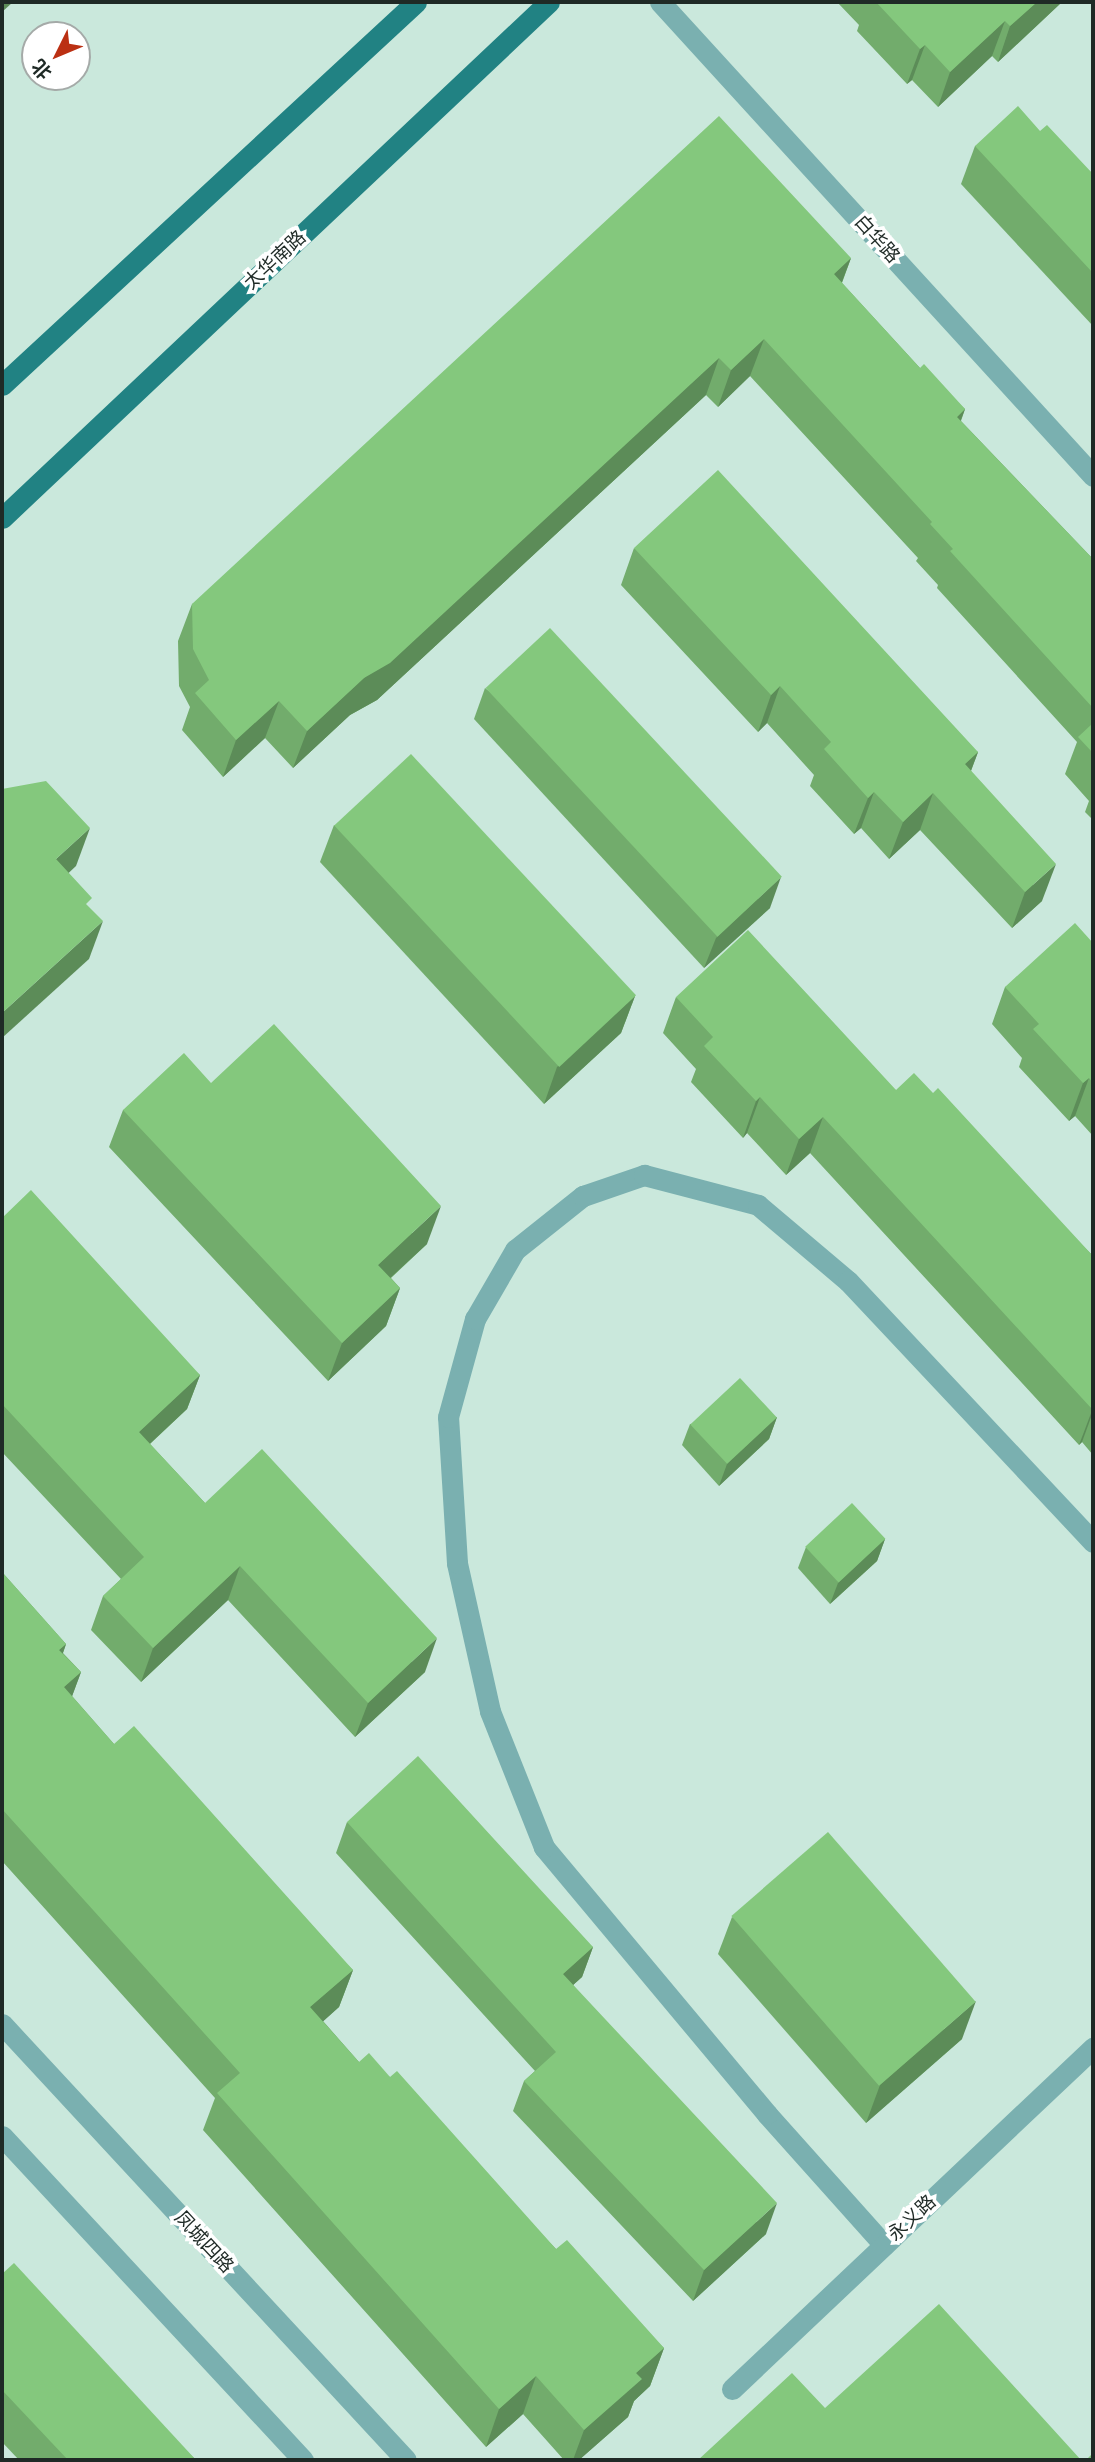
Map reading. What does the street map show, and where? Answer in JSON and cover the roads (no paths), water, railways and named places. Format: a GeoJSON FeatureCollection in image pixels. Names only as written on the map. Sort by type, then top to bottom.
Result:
{"type":"FeatureCollection","features":[{"type":"Feature","properties":{"kind":"main road"},"geometry":{"type":"LineString","coordinates":[[2,386],[416,2]]}},
{"type":"Feature","properties":{"kind":"main road","name":"太华南路"},"geometry":{"type":"LineString","coordinates":[[2,518],[549,2]]}},
{"type":"Feature","properties":{"kind":"street","name":"白华路"},"geometry":{"type":"LineString","coordinates":[[660,2],[1093,476]]}},
{"type":"Feature","properties":{"kind":"street"},"geometry":{"type":"LineString","coordinates":[[884,2245],[767,2114],[544,1847],[490,1711],[457,1563],[448,1417],[475,1319],[515,1250],[583,1196],[644,1175],[758,1205],[848,1281],[1093,1542]]}},
{"type":"Feature","properties":{"kind":"street","name":"凤城四路"},"geometry":{"type":"LineString","coordinates":[[2,2024],[406,2460]]}},
{"type":"Feature","properties":{"kind":"street","name":"永义路"},"geometry":{"type":"LineString","coordinates":[[732,2389],[1093,2049]]}},
{"type":"Feature","properties":{"kind":"street"},"geometry":{"type":"LineString","coordinates":[[2,2136],[303,2460]]}}]}
